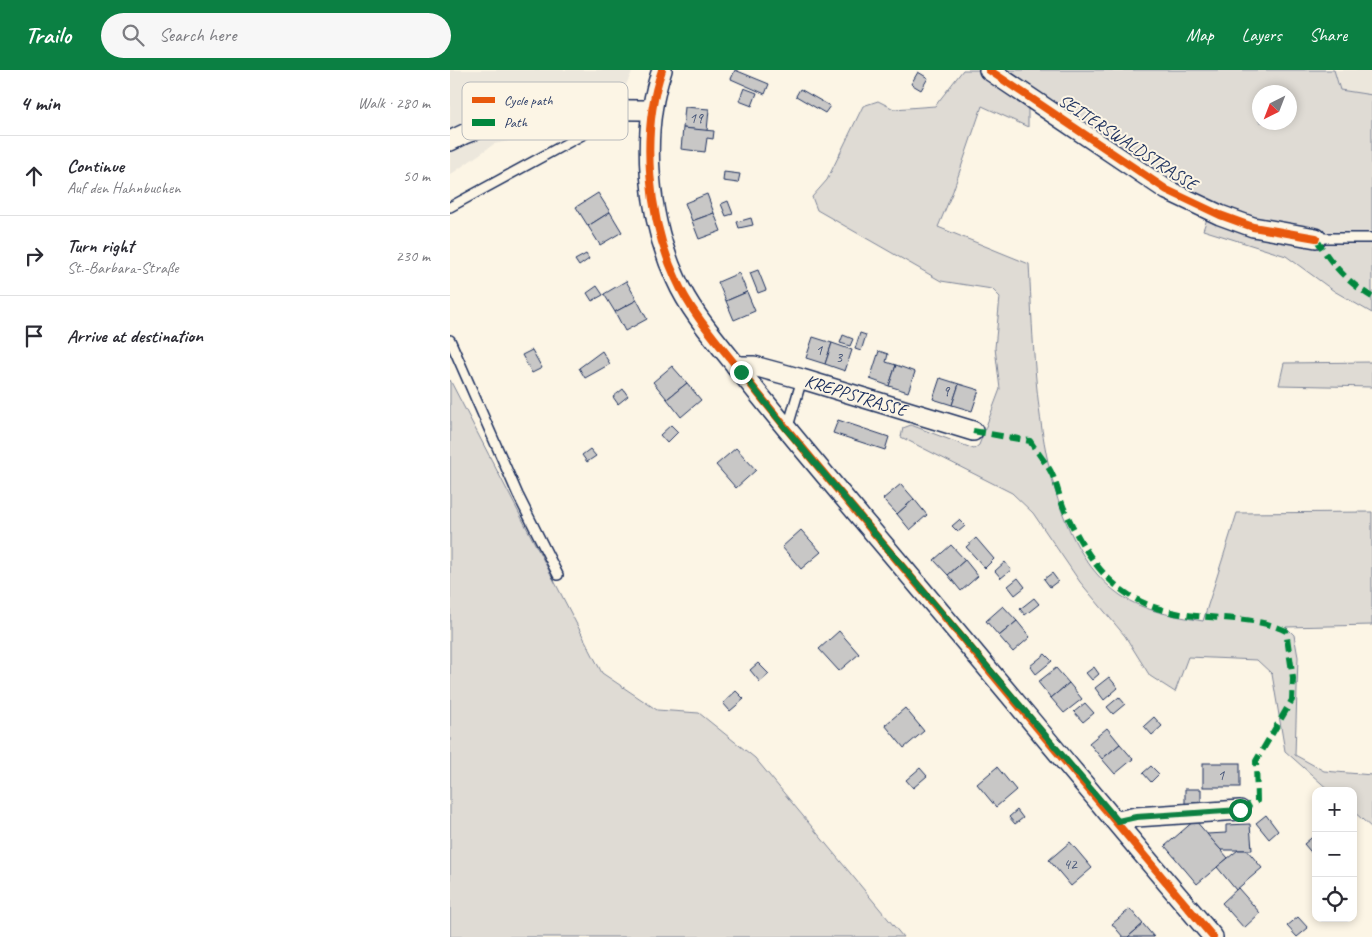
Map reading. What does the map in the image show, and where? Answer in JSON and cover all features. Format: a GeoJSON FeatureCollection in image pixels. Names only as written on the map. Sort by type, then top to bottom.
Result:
{"type":"FeatureCollection","features":[{"type":"Feature","properties":{"kind":"street"},"geometry":{"type":"LineString","coordinates":[[662,70],[650,110],[649,143],[652,187],[656,218],[666,252],[676,279],[689,303],[707,330],[787,430],[1118,821],[1213,937]]}},
{"type":"Feature","properties":{"kind":"street","name":"SEITERSWALDSTRASSE"},"geometry":{"type":"LineString","coordinates":[[989,70],[1167,190],[1220,215],[1252,227],[1316,238]]}},
{"type":"Feature","properties":{"kind":"street"},"geometry":{"type":"LineString","coordinates":[[628,110],[650,110]]}},
{"type":"Feature","properties":{"kind":"street"},"geometry":{"type":"LineString","coordinates":[[450,141],[462,134]]}},
{"type":"Feature","properties":{"kind":"street","name":"KREPPSTRASSE"},"geometry":{"type":"LineString","coordinates":[[736,366],[754,366],[802,379],[973,431]]}},
{"type":"Feature","properties":{"kind":"street"},"geometry":{"type":"LineString","coordinates":[[1118,821],[1136,817],[1240,810]]}},
{"type":"Feature","properties":{"kind":"lane"},"geometry":{"type":"LineString","coordinates":[[450,207],[573,140]]}},
{"type":"Feature","properties":{"kind":"lane"},"geometry":{"type":"LineString","coordinates":[[1316,238],[1372,238]]}},
{"type":"Feature","properties":{"kind":"lane"},"geometry":{"type":"LineString","coordinates":[[450,340],[518,495],[558,575]]}},
{"type":"Feature","properties":{"kind":"lane"},"geometry":{"type":"LineString","coordinates":[[787,430],[802,379]]}},
{"type":"Feature","properties":{"kind":"shaded area"},"geometry":{"type":"Polygon","coordinates":[[[450,70],[633,70],[627,82],[462,82],[462,140],[514,140],[494,144],[450,175],[450,70]]]}},
{"type":"Feature","properties":{"kind":"shaded area"},"geometry":{"type":"Polygon","coordinates":[[[963,70],[1334,70],[1340,90],[1372,95],[1372,313],[1334,291],[1286,256],[1203,230],[1212,205],[1028,104],[1028,127],[982,106],[953,191],[938,227],[1029,264],[1037,394],[1044,442],[1055,489],[1070,531],[1091,567],[1120,595],[1140,606],[1171,615],[1203,621],[1237,513],[1372,512],[1372,625],[1286,627],[1294,635],[1298,657],[1295,755],[1324,771],[1372,775],[1372,828],[1357,815],[1357,787],[1326,787],[1285,751],[1272,674],[1257,660],[1188,657],[1175,692],[1150,676],[1125,636],[1080,582],[1033,513],[1012,493],[901,437],[903,428],[911,425],[974,449],[979,445],[1000,389],[995,348],[1000,297],[992,289],[941,281],[817,210],[812,197],[827,180],[863,106],[878,101],[894,109],[935,106],[963,70]]]}},
{"type":"Feature","properties":{"kind":"shaded area"},"geometry":{"type":"Polygon","coordinates":[[[1334,70],[1372,70],[1372,95],[1340,90],[1334,70]]]}},
{"type":"Feature","properties":{"kind":"shaded area"},"geometry":{"type":"Polygon","coordinates":[[[1372,362],[1372,387],[1279,385],[1284,363],[1372,362]]]}},
{"type":"Feature","properties":{"kind":"shaded area"},"geometry":{"type":"Polygon","coordinates":[[[450,380],[602,673],[657,710],[699,713],[755,758],[903,937],[450,937],[450,380]]]}},
{"type":"Feature","properties":{"kind":"building"},"geometry":{"type":"Polygon","coordinates":[[[735,70],[769,84],[765,94],[731,79],[735,70]]]}},
{"type":"Feature","properties":{"kind":"building"},"geometry":{"type":"Polygon","coordinates":[[[918,72],[928,78],[921,90],[911,84],[918,72]]]}},
{"type":"Feature","properties":{"kind":"building"},"geometry":{"type":"Polygon","coordinates":[[[744,88],[757,93],[752,106],[739,101],[744,88]]]}},
{"type":"Feature","properties":{"kind":"building"},"geometry":{"type":"Polygon","coordinates":[[[800,89],[830,106],[825,113],[796,96],[800,89]]]}},
{"type":"Feature","properties":{"kind":"building"},"geometry":{"type":"Polygon","coordinates":[[[685,107],[709,109],[707,131],[683,128],[685,107]]]}},
{"type":"Feature","properties":{"kind":"building"},"geometry":{"type":"Polygon","coordinates":[[[683,128],[714,131],[713,139],[707,138],[705,152],[681,149],[683,128]]]}},
{"type":"Feature","properties":{"kind":"building"},"geometry":{"type":"Polygon","coordinates":[[[724,172],[740,174],[738,183],[723,181],[724,172]]]}},
{"type":"Feature","properties":{"kind":"building"},"geometry":{"type":"Polygon","coordinates":[[[598,193],[610,212],[588,226],[576,207],[598,193]]]}},
{"type":"Feature","properties":{"kind":"building"},"geometry":{"type":"Polygon","coordinates":[[[707,194],[714,213],[692,221],[685,203],[707,194]]]}},
{"type":"Feature","properties":{"kind":"building"},"geometry":{"type":"Polygon","coordinates":[[[728,201],[733,214],[726,216],[721,204],[728,201]]]}},
{"type":"Feature","properties":{"kind":"building"},"geometry":{"type":"Polygon","coordinates":[[[610,212],[622,232],[600,245],[588,226],[610,212]]]}},
{"type":"Feature","properties":{"kind":"building"},"geometry":{"type":"Polygon","coordinates":[[[714,213],[721,231],[699,239],[692,221],[714,213]]]}},
{"type":"Feature","properties":{"kind":"building"},"geometry":{"type":"Polygon","coordinates":[[[751,218],[753,225],[739,228],[737,222],[751,218]]]}},
{"type":"Feature","properties":{"kind":"building"},"geometry":{"type":"Polygon","coordinates":[[[586,254],[589,259],[579,266],[575,260],[586,254]]]}},
{"type":"Feature","properties":{"kind":"building"},"geometry":{"type":"Polygon","coordinates":[[[758,270],[766,290],[758,293],[750,273],[758,270]]]}},
{"type":"Feature","properties":{"kind":"building"},"geometry":{"type":"Polygon","coordinates":[[[739,273],[747,292],[726,301],[718,282],[739,273]]]}},
{"type":"Feature","properties":{"kind":"building"},"geometry":{"type":"Polygon","coordinates":[[[626,281],[637,300],[615,312],[604,294],[626,281]]]}},
{"type":"Feature","properties":{"kind":"building"},"geometry":{"type":"Polygon","coordinates":[[[597,286],[603,295],[592,301],[587,293],[597,286]]]}},
{"type":"Feature","properties":{"kind":"building"},"geometry":{"type":"Polygon","coordinates":[[[747,292],[755,311],[734,320],[726,301],[747,292]]]}},
{"type":"Feature","properties":{"kind":"building"},"geometry":{"type":"Polygon","coordinates":[[[637,300],[647,319],[625,331],[615,312],[637,300]]]}},
{"type":"Feature","properties":{"kind":"building"},"geometry":{"type":"Polygon","coordinates":[[[860,333],[866,335],[861,351],[855,349],[860,333]]]}},
{"type":"Feature","properties":{"kind":"building"},"geometry":{"type":"Polygon","coordinates":[[[843,335],[853,339],[850,346],[840,343],[843,335]]]}},
{"type":"Feature","properties":{"kind":"building"},"geometry":{"type":"Polygon","coordinates":[[[813,337],[832,343],[825,364],[806,358],[813,337]]]}},
{"type":"Feature","properties":{"kind":"building"},"geometry":{"type":"Polygon","coordinates":[[[832,343],[852,350],[845,371],[825,364],[832,343]]]}},
{"type":"Feature","properties":{"kind":"building"},"geometry":{"type":"Polygon","coordinates":[[[532,350],[542,368],[532,373],[522,355],[532,350]]]}},
{"type":"Feature","properties":{"kind":"building"},"geometry":{"type":"Polygon","coordinates":[[[602,351],[610,364],[585,378],[579,368],[602,351]]]}},
{"type":"Feature","properties":{"kind":"building"},"geometry":{"type":"Polygon","coordinates":[[[879,351],[888,354],[886,362],[896,365],[889,386],[870,379],[879,351]]]}},
{"type":"Feature","properties":{"kind":"building"},"geometry":{"type":"Polygon","coordinates":[[[896,365],[915,372],[908,392],[889,386],[896,365]]]}},
{"type":"Feature","properties":{"kind":"building"},"geometry":{"type":"Polygon","coordinates":[[[672,366],[687,383],[667,399],[653,382],[672,366]]]}},
{"type":"Feature","properties":{"kind":"building"},"geometry":{"type":"Polygon","coordinates":[[[940,378],[959,384],[952,405],[933,399],[940,378]]]}},
{"type":"Feature","properties":{"kind":"building"},"geometry":{"type":"Polygon","coordinates":[[[687,383],[701,400],[681,417],[667,399],[687,383]]]}},
{"type":"Feature","properties":{"kind":"building"},"geometry":{"type":"Polygon","coordinates":[[[959,384],[979,390],[972,411],[952,405],[959,384]]]}},
{"type":"Feature","properties":{"kind":"building"},"geometry":{"type":"Polygon","coordinates":[[[623,389],[628,396],[618,404],[613,397],[623,389]]]}},
{"type":"Feature","properties":{"kind":"building"},"geometry":{"type":"Polygon","coordinates":[[[838,420],[889,437],[885,450],[833,433],[838,420]]]}},
{"type":"Feature","properties":{"kind":"building"},"geometry":{"type":"Polygon","coordinates":[[[671,425],[678,432],[667,443],[660,435],[671,425]]]}},
{"type":"Feature","properties":{"kind":"building"},"geometry":{"type":"Polygon","coordinates":[[[736,448],[756,470],[736,488],[716,465],[736,448]]]}},
{"type":"Feature","properties":{"kind":"building"},"geometry":{"type":"Polygon","coordinates":[[[590,449],[596,456],[587,462],[582,455],[590,449]]]}},
{"type":"Feature","properties":{"kind":"building"},"geometry":{"type":"Polygon","coordinates":[[[901,484],[914,499],[897,514],[883,499],[901,484]]]}},
{"type":"Feature","properties":{"kind":"building"},"geometry":{"type":"Polygon","coordinates":[[[914,499],[927,515],[910,530],[897,514],[914,499]]]}},
{"type":"Feature","properties":{"kind":"building"},"geometry":{"type":"Polygon","coordinates":[[[959,520],[965,526],[958,532],[952,526],[959,520]]]}},
{"type":"Feature","properties":{"kind":"building"},"geometry":{"type":"Polygon","coordinates":[[[801,530],[821,552],[801,569],[782,547],[801,530]]]}},
{"type":"Feature","properties":{"kind":"building"},"geometry":{"type":"Polygon","coordinates":[[[976,538],[994,559],[985,568],[966,547],[976,538]]]}},
{"type":"Feature","properties":{"kind":"building"},"geometry":{"type":"Polygon","coordinates":[[[951,545],[965,560],[948,575],[934,560],[951,545]]]}},
{"type":"Feature","properties":{"kind":"building"},"geometry":{"type":"Polygon","coordinates":[[[965,560],[978,576],[961,591],[948,575],[965,560]]]}},
{"type":"Feature","properties":{"kind":"building"},"geometry":{"type":"Polygon","coordinates":[[[1005,562],[1011,570],[1001,578],[995,571],[1005,562]]]}},
{"type":"Feature","properties":{"kind":"building"},"geometry":{"type":"Polygon","coordinates":[[[1052,573],[1058,581],[1050,587],[1044,579],[1052,573]]]}},
{"type":"Feature","properties":{"kind":"building"},"geometry":{"type":"Polygon","coordinates":[[[1018,578],[1025,587],[1015,595],[1008,586],[1018,578]]]}},
{"type":"Feature","properties":{"kind":"building"},"geometry":{"type":"Polygon","coordinates":[[[1034,598],[1039,604],[1025,615],[1020,609],[1034,598]]]}},
{"type":"Feature","properties":{"kind":"building"},"geometry":{"type":"Polygon","coordinates":[[[1003,606],[1017,621],[999,636],[986,621],[1003,606]]]}},
{"type":"Feature","properties":{"kind":"building"},"geometry":{"type":"Polygon","coordinates":[[[1017,621],[1030,637],[1013,652],[999,636],[1017,621]]]}},
{"type":"Feature","properties":{"kind":"building"},"geometry":{"type":"Polygon","coordinates":[[[839,631],[859,654],[839,671],[819,649],[839,631]]]}},
{"type":"Feature","properties":{"kind":"building"},"geometry":{"type":"Polygon","coordinates":[[[1045,654],[1052,661],[1036,674],[1030,666],[1045,654]]]}},
{"type":"Feature","properties":{"kind":"building"},"geometry":{"type":"Polygon","coordinates":[[[758,663],[769,674],[760,682],[750,670],[758,663]]]}},
{"type":"Feature","properties":{"kind":"building"},"geometry":{"type":"Polygon","coordinates":[[[1094,667],[1099,674],[1092,680],[1086,673],[1094,667]]]}},
{"type":"Feature","properties":{"kind":"building"},"geometry":{"type":"Polygon","coordinates":[[[1056,668],[1069,683],[1051,698],[1038,682],[1056,668]]]}},
{"type":"Feature","properties":{"kind":"building"},"geometry":{"type":"Polygon","coordinates":[[[1109,677],[1118,688],[1104,700],[1095,688],[1109,677]]]}},
{"type":"Feature","properties":{"kind":"building"},"geometry":{"type":"Polygon","coordinates":[[[1069,683],[1082,699],[1064,713],[1051,698],[1069,683]]]}},
{"type":"Feature","properties":{"kind":"building"},"geometry":{"type":"Polygon","coordinates":[[[736,691],[744,699],[730,711],[723,703],[736,691]]]}},
{"type":"Feature","properties":{"kind":"building"},"geometry":{"type":"Polygon","coordinates":[[[1119,697],[1125,704],[1113,714],[1107,707],[1119,697]]]}},
{"type":"Feature","properties":{"kind":"building"},"geometry":{"type":"Polygon","coordinates":[[[1085,703],[1094,713],[1083,722],[1074,712],[1085,703]]]}},
{"type":"Feature","properties":{"kind":"building"},"geometry":{"type":"Polygon","coordinates":[[[905,708],[924,731],[904,748],[885,725],[905,708]]]}},
{"type":"Feature","properties":{"kind":"building"},"geometry":{"type":"Polygon","coordinates":[[[1154,717],[1162,726],[1152,735],[1144,726],[1154,717]]]}},
{"type":"Feature","properties":{"kind":"building"},"geometry":{"type":"Polygon","coordinates":[[[1107,728],[1120,744],[1102,759],[1089,743],[1107,728]]]}},
{"type":"Feature","properties":{"kind":"building"},"geometry":{"type":"Polygon","coordinates":[[[1120,744],[1133,759],[1115,774],[1102,759],[1120,744]]]}},
{"type":"Feature","properties":{"kind":"building"},"geometry":{"type":"Polygon","coordinates":[[[1203,763],[1240,763],[1240,787],[1203,787],[1203,763]]]}},
{"type":"Feature","properties":{"kind":"building"},"geometry":{"type":"Polygon","coordinates":[[[1151,766],[1159,774],[1151,782],[1143,773],[1151,766]]]}},
{"type":"Feature","properties":{"kind":"building"},"geometry":{"type":"Polygon","coordinates":[[[997,767],[1016,790],[996,807],[977,784],[997,767]]]}},
{"type":"Feature","properties":{"kind":"building"},"geometry":{"type":"Polygon","coordinates":[[[920,768],[927,776],[913,788],[906,780],[920,768]]]}},
{"type":"Feature","properties":{"kind":"building"},"geometry":{"type":"Polygon","coordinates":[[[1185,789],[1201,789],[1201,803],[1185,804],[1185,789]]]}},
{"type":"Feature","properties":{"kind":"building"},"geometry":{"type":"Polygon","coordinates":[[[1017,810],[1023,818],[1015,824],[1009,817],[1017,810]]]}},
{"type":"Feature","properties":{"kind":"building"},"geometry":{"type":"Polygon","coordinates":[[[1266,815],[1278,831],[1269,839],[1256,823],[1266,815]]]}},
{"type":"Feature","properties":{"kind":"building"},"geometry":{"type":"Polygon","coordinates":[[[1195,820],[1228,858],[1197,884],[1165,846],[1195,820]]]}},
{"type":"Feature","properties":{"kind":"building"},"geometry":{"type":"Polygon","coordinates":[[[1250,824],[1252,850],[1221,850],[1207,834],[1226,833],[1226,825],[1250,824]]]}},
{"type":"Feature","properties":{"kind":"building"},"geometry":{"type":"Polygon","coordinates":[[[1312,837],[1312,853],[1304,844],[1312,837]]]}},
{"type":"Feature","properties":{"kind":"building"},"geometry":{"type":"Polygon","coordinates":[[[1070,842],[1092,868],[1071,886],[1049,860],[1070,842]]]}},
{"type":"Feature","properties":{"kind":"building"},"geometry":{"type":"Polygon","coordinates":[[[1238,850],[1247,850],[1262,868],[1236,890],[1217,867],[1238,850]]]}},
{"type":"Feature","properties":{"kind":"building"},"geometry":{"type":"Polygon","coordinates":[[[1238,888],[1260,913],[1244,928],[1222,903],[1238,888]]]}},
{"type":"Feature","properties":{"kind":"building"},"geometry":{"type":"Polygon","coordinates":[[[1130,909],[1143,924],[1128,937],[1123,937],[1112,924],[1130,909]]]}},
{"type":"Feature","properties":{"kind":"building"},"geometry":{"type":"Polygon","coordinates":[[[1298,917],[1308,928],[1297,937],[1287,926],[1298,917]]]}},
{"type":"Feature","properties":{"kind":"building"},"geometry":{"type":"Polygon","coordinates":[[[1143,924],[1154,937],[1128,937],[1143,924]]]}},
{"type":"Feature","properties":{"kind":"marked path"},"geometry":{"type":"LineString","coordinates":[[1316,238],[1327,256],[1340,271],[1372,297]]}},
{"type":"Feature","properties":{"kind":"marked path"},"geometry":{"type":"LineString","coordinates":[[973,431],[1030,441],[1051,472],[1065,510],[1085,549],[1107,577],[1135,599],[1185,615],[1259,622],[1286,631],[1293,678],[1292,700],[1256,761],[1257,801],[1240,810]]}},
{"type":"Feature","properties":{"kind":"cycle path"},"geometry":{"type":"LineString","coordinates":[[662,70],[655,95],[649,148],[653,203],[666,255],[688,302],[712,335],[799,443],[1213,937]]}},
{"type":"Feature","properties":{"kind":"cycle path"},"geometry":{"type":"LineString","coordinates":[[989,70],[1167,190],[1220,215],[1253,227],[1316,238]]}},
{"type":"Feature","properties":{"kind":"route"},"geometry":{"type":"LineString","coordinates":[[741,372],[787,430],[1118,821],[1136,817],[1240,810]]}}]}
